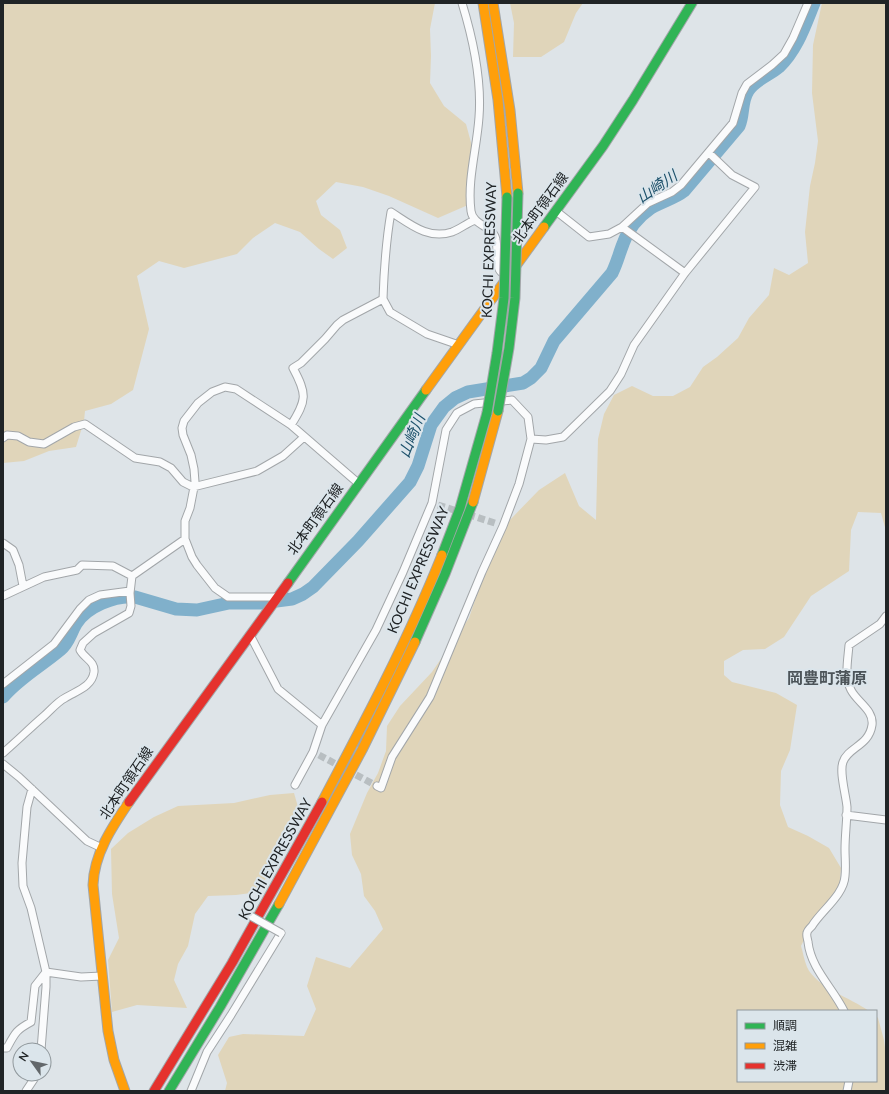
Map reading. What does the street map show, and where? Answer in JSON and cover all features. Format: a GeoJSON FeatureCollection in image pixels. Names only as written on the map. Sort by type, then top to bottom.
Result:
{"type":"FeatureCollection","features":[{"type":"Feature","properties":{"kind":"main road","name":"KOCHI EXPRESSWAY"},"geometry":{"type":"LineString","coordinates":[[154,1091],[202,1015],[259,917],[321,805],[415,616],[459,509],[474,460],[486,413],[497,353],[504,298],[507,197],[500,111],[483,3]]}},
{"type":"Feature","properties":{"kind":"main road","name":"KOCHI EXPRESSWAY"},"geometry":{"type":"LineString","coordinates":[[169,1091],[269,923],[329,814],[387,699],[450,563],[470,512],[485,464],[498,411],[509,348],[515,298],[518,194],[510,110],[493,3]]}},
{"type":"Feature","properties":{"kind":"main road","name":"北本町領石線"},"geometry":{"type":"LineString","coordinates":[[125,1091],[114,1060],[108,1031],[93,881],[96,862],[115,822],[358,483],[603,146],[692,3]]}},
{"type":"Feature","properties":{"kind":"street"},"geometry":{"type":"LineString","coordinates":[[462,3],[476,66],[480,100],[471,187],[471,211],[474,220],[492,232],[496,238],[499,270],[507,277]]}},
{"type":"Feature","properties":{"kind":"street"},"geometry":{"type":"LineString","coordinates":[[556,211],[588,237],[609,234],[624,228],[648,203],[672,192],[681,185],[712,156],[733,123],[742,93],[747,84],[772,66],[784,54],[793,38],[808,3]]}},
{"type":"Feature","properties":{"kind":"street"},"geometry":{"type":"LineString","coordinates":[[531,439],[546,440],[562,437],[610,391],[621,374],[634,346],[685,272],[755,187],[732,175],[712,156]]}},
{"type":"Feature","properties":{"kind":"street"},"geometry":{"type":"LineString","coordinates":[[459,345],[427,334],[390,312],[383,299],[385,258],[391,212],[421,231],[432,234],[451,232],[474,220]]}},
{"type":"Feature","properties":{"kind":"street"},"geometry":{"type":"LineString","coordinates":[[624,228],[685,272]]}},
{"type":"Feature","properties":{"kind":"street"},"geometry":{"type":"LineString","coordinates":[[291,425],[300,411],[304,395],[302,384],[293,368],[301,363],[325,339],[337,324],[383,299]]}},
{"type":"Feature","properties":{"kind":"street"},"geometry":{"type":"LineString","coordinates":[[276,597],[228,598],[215,588],[197,565],[186,539],[185,521],[190,508],[194,470],[191,455],[183,435],[182,428],[184,421],[198,403],[212,392],[225,387],[236,388],[291,425],[358,483]]}},
{"type":"Feature","properties":{"kind":"street"},"geometry":{"type":"LineString","coordinates":[[295,784],[316,753],[322,725],[376,630],[435,504],[446,430],[457,413],[474,404],[512,400],[528,418],[531,439],[519,484],[500,525],[430,698],[392,757],[381,788],[377,786]]}},
{"type":"Feature","properties":{"kind":"street"},"geometry":{"type":"LineString","coordinates":[[3,438],[7,435],[18,436],[29,442],[44,444],[74,426],[85,424],[135,458],[160,462],[171,468],[183,482],[193,488],[257,471],[283,456],[304,437]]}},
{"type":"Feature","properties":{"kind":"street"},"geometry":{"type":"LineString","coordinates":[[3,753],[63,699],[90,682],[93,675],[94,666],[91,660],[82,654],[80,650],[83,643],[102,628],[126,615],[130,610],[132,576],[186,539]]}},
{"type":"Feature","properties":{"kind":"street"},"geometry":{"type":"LineString","coordinates":[[3,543],[13,550],[19,565],[23,586]]}},
{"type":"Feature","properties":{"kind":"street"},"geometry":{"type":"LineString","coordinates":[[3,596],[44,577],[77,570],[82,565],[113,566],[132,576]]}},
{"type":"Feature","properties":{"kind":"street"},"geometry":{"type":"LineString","coordinates":[[3,684],[54,644],[80,609],[89,600],[100,595],[130,594]]}},
{"type":"Feature","properties":{"kind":"street"},"geometry":{"type":"LineString","coordinates":[[844,1010],[838,998],[814,965],[809,952],[807,933],[814,922],[831,903],[844,882],[847,805],[843,783],[842,763],[847,755],[863,743],[870,732],[872,724],[871,715],[851,690],[847,671],[849,645],[880,624],[886,616]]}},
{"type":"Feature","properties":{"kind":"street"},"geometry":{"type":"LineString","coordinates":[[250,635],[278,688],[322,725]]}},
{"type":"Feature","properties":{"kind":"street"},"geometry":{"type":"LineString","coordinates":[[3,764],[87,841],[102,848]]}},
{"type":"Feature","properties":{"kind":"street"},"geometry":{"type":"LineString","coordinates":[[32,789],[27,807],[22,863],[23,886],[31,908],[46,972],[46,994],[42,1042]]}},
{"type":"Feature","properties":{"kind":"street"},"geometry":{"type":"LineString","coordinates":[[846,815],[886,820]]}},
{"type":"Feature","properties":{"kind":"street"},"geometry":{"type":"LineString","coordinates":[[191,1091],[207,1052],[281,933],[247,914]]}},
{"type":"Feature","properties":{"kind":"street"},"geometry":{"type":"LineString","coordinates":[[46,972],[81,977],[102,976]]}},
{"type":"Feature","properties":{"kind":"street"},"geometry":{"type":"LineString","coordinates":[[3,1048],[7,1048],[15,1032],[31,1022],[35,986],[46,972]]}},
{"type":"Feature","properties":{"kind":"street"},"geometry":{"type":"LineString","coordinates":[[26,1091],[32,1082]]}},
{"type":"Feature","properties":{"kind":"shaded area"},"geometry":{"type":"Polygon","coordinates":[[[3,3],[435,3],[430,29],[430,83],[444,106],[466,124],[473,150],[467,177],[468,205],[438,218],[389,196],[363,187],[336,182],[316,201],[321,215],[340,230],[347,248],[333,259],[300,232],[275,223],[253,238],[237,254],[184,268],[159,261],[137,276],[149,329],[133,390],[111,404],[85,411],[84,421],[76,447],[49,451],[24,461],[3,463],[3,3]]]}},
{"type":"Feature","properties":{"kind":"shaded area"},"geometry":{"type":"Polygon","coordinates":[[[510,3],[583,3],[576,13],[564,42],[541,57],[513,57],[514,23],[510,3]]]}},
{"type":"Feature","properties":{"kind":"shaded area"},"geometry":{"type":"Polygon","coordinates":[[[822,3],[886,3],[886,531],[881,513],[858,512],[851,530],[849,571],[811,596],[784,637],[765,649],[743,650],[724,661],[724,675],[732,682],[776,693],[797,705],[790,750],[781,771],[780,805],[788,827],[829,848],[841,868],[839,891],[811,926],[801,946],[807,967],[818,980],[835,992],[868,1010],[737,1010],[737,1082],[877,1082],[877,1017],[884,1040],[886,1056],[886,1091],[225,1091],[227,1083],[218,1055],[229,1037],[243,1034],[304,1036],[316,1009],[307,986],[316,957],[350,968],[383,929],[375,911],[364,896],[361,874],[352,855],[350,834],[367,793],[378,773],[386,751],[387,726],[400,706],[432,672],[469,618],[479,588],[505,525],[539,490],[565,473],[579,506],[596,520],[598,439],[604,414],[614,395],[632,386],[653,396],[673,396],[690,387],[703,367],[717,357],[738,338],[749,318],[769,295],[774,268],[789,275],[808,263],[805,232],[810,186],[818,141],[812,93],[813,45],[822,3]]]}},
{"type":"Feature","properties":{"kind":"shaded area"},"geometry":{"type":"Polygon","coordinates":[[[294,793],[298,807],[283,831],[270,871],[258,892],[236,895],[208,896],[195,914],[188,946],[178,964],[174,980],[187,1008],[137,1005],[112,1012],[108,960],[119,938],[112,894],[111,849],[128,833],[154,817],[178,806],[234,803],[270,795],[294,793]]]}},
{"type":"Feature","properties":{"kind":"waterway","name":"山崎川"},"geometry":{"type":"LineString","coordinates":[[3,697],[23,678],[63,647],[76,624],[87,612],[110,600],[135,597],[176,609],[197,610],[229,603],[261,603],[292,599],[313,587],[358,541],[410,482],[418,466],[431,425],[444,407],[455,398],[468,392],[523,383],[531,378],[541,368],[554,341],[612,273],[625,239],[634,224],[651,208],[684,191],[739,126],[742,117],[744,99],[748,91],[754,84],[779,67],[791,53],[800,37],[814,3]]}},
{"type":"Feature","properties":{"kind":"tunnel"},"geometry":{"type":"LineString","coordinates":[[438,505],[498,524]]}},
{"type":"Feature","properties":{"kind":"tunnel"},"geometry":{"type":"LineString","coordinates":[[319,755],[377,786]]}},
{"type":"Feature","properties":{"kind":"traffic: fast"},"geometry":{"type":"LineString","coordinates":[[544,227],[603,146],[692,3]]}},
{"type":"Feature","properties":{"kind":"traffic: fast"},"geometry":{"type":"LineString","coordinates":[[498,411],[509,348],[515,298],[518,193]]}},
{"type":"Feature","properties":{"kind":"traffic: fast"},"geometry":{"type":"LineString","coordinates":[[487,413],[504,298],[507,197]]}},
{"type":"Feature","properties":{"kind":"traffic: fast"},"geometry":{"type":"LineString","coordinates":[[288,583],[426,390]]}},
{"type":"Feature","properties":{"kind":"traffic: fast"},"geometry":{"type":"LineString","coordinates":[[442,555],[460,508],[487,413]]}},
{"type":"Feature","properties":{"kind":"traffic: fast"},"geometry":{"type":"LineString","coordinates":[[415,642],[445,574],[473,502]]}},
{"type":"Feature","properties":{"kind":"traffic: fast"},"geometry":{"type":"LineString","coordinates":[[169,1091],[220,1007],[279,904]]}},
{"type":"Feature","properties":{"kind":"traffic: slow"},"geometry":{"type":"LineString","coordinates":[[483,3],[498,100],[507,197]]}},
{"type":"Feature","properties":{"kind":"traffic: slow"},"geometry":{"type":"LineString","coordinates":[[493,3],[510,110],[518,193]]}},
{"type":"Feature","properties":{"kind":"traffic: slow"},"geometry":{"type":"LineString","coordinates":[[426,390],[544,227]]}},
{"type":"Feature","properties":{"kind":"traffic: slow"},"geometry":{"type":"LineString","coordinates":[[473,502],[498,411]]}},
{"type":"Feature","properties":{"kind":"traffic: slow"},"geometry":{"type":"LineString","coordinates":[[322,802],[370,711],[415,618],[442,555]]}},
{"type":"Feature","properties":{"kind":"traffic: slow"},"geometry":{"type":"LineString","coordinates":[[279,904],[362,750],[415,642]]}},
{"type":"Feature","properties":{"kind":"traffic: slow"},"geometry":{"type":"LineString","coordinates":[[125,1091],[114,1060],[108,1031],[93,885],[94,874],[100,852],[110,831],[129,802]]}},
{"type":"Feature","properties":{"kind":"traffic: jam"},"geometry":{"type":"LineString","coordinates":[[129,802],[288,583]]}},
{"type":"Feature","properties":{"kind":"traffic: jam"},"geometry":{"type":"LineString","coordinates":[[154,1091],[232,963],[322,802]]}},
{"type":"Feature","properties":{"kind":"district","name":"岡豊町蒲原"},"geometry":{"type":"Point","coordinates":[827,678]}}]}
